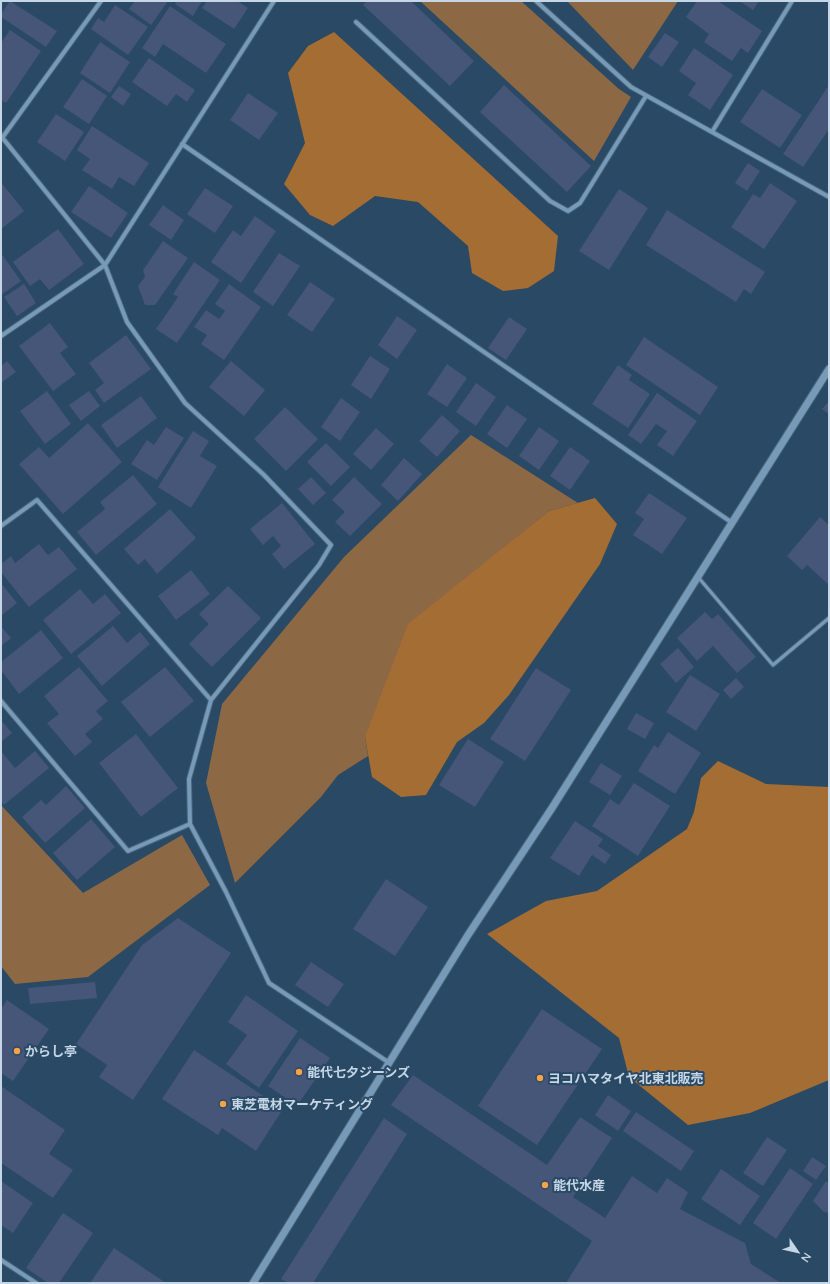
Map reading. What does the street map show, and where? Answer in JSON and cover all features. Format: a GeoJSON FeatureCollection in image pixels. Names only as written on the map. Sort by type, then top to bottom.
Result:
{"type":"FeatureCollection","features":[{"type":"Feature","properties":{"kind":"street"},"geometry":{"type":"LineString","coordinates":[[101,1],[2,137],[105,265],[128,322],[184,402],[264,475],[330,546],[319,565],[211,700],[189,779],[190,824],[226,892],[269,983],[388,1062]]}},
{"type":"Feature","properties":{"kind":"street"},"geometry":{"type":"LineString","coordinates":[[1,336],[105,265],[274,1]]}},
{"type":"Feature","properties":{"kind":"street"},"geometry":{"type":"LineString","coordinates":[[536,1],[630,87],[829,196]]}},
{"type":"Feature","properties":{"kind":"street"},"geometry":{"type":"LineString","coordinates":[[712,132],[792,1]]}},
{"type":"Feature","properties":{"kind":"street"},"geometry":{"type":"LineString","coordinates":[[356,22],[550,201],[568,211],[580,203],[646,96]]}},
{"type":"Feature","properties":{"kind":"street"},"geometry":{"type":"LineString","coordinates":[[182,144],[732,522]]}},
{"type":"Feature","properties":{"kind":"street"},"geometry":{"type":"LineString","coordinates":[[252,1283],[468,935],[552,808],[829,369]]}},
{"type":"Feature","properties":{"kind":"street"},"geometry":{"type":"LineString","coordinates":[[1,526],[37,500],[211,700]]}},
{"type":"Feature","properties":{"kind":"street"},"geometry":{"type":"LineString","coordinates":[[1,701],[128,851],[190,824]]}},
{"type":"Feature","properties":{"kind":"street"},"geometry":{"type":"LineString","coordinates":[[1,1260],[36,1283]]}},
{"type":"Feature","properties":{"kind":"lane"},"geometry":{"type":"LineString","coordinates":[[698,576],[773,665],[829,618]]}},
{"type":"Feature","properties":{"kind":"shaded area"},"geometry":{"type":"Polygon","coordinates":[[[420,1],[521,1],[619,89],[631,97],[594,161],[420,1]]]}},
{"type":"Feature","properties":{"kind":"shaded area"},"geometry":{"type":"Polygon","coordinates":[[[567,1],[678,1],[633,70],[567,1]]]}},
{"type":"Feature","properties":{"kind":"shaded area"},"geometry":{"type":"Polygon","coordinates":[[[334,32],[558,236],[554,271],[528,288],[503,291],[472,273],[468,246],[418,202],[375,196],[333,226],[310,215],[284,184],[305,143],[288,73],[308,46],[334,32]]]}},
{"type":"Feature","properties":{"kind":"shaded area"},"geometry":{"type":"Polygon","coordinates":[[[471,435],[578,503],[549,511],[512,541],[365,737],[368,756],[338,775],[321,797],[235,883],[206,783],[222,704],[344,557],[471,435]]]}},
{"type":"Feature","properties":{"kind":"shaded area"},"geometry":{"type":"Polygon","coordinates":[[[595,498],[617,524],[600,564],[509,695],[484,723],[457,742],[426,795],[401,797],[372,777],[365,737],[408,624],[549,511],[595,498]]]}},
{"type":"Feature","properties":{"kind":"shaded area"},"geometry":{"type":"Polygon","coordinates":[[[718,761],[766,784],[829,787],[829,1080],[750,1113],[688,1125],[629,1077],[619,1038],[487,934],[546,901],[597,891],[687,829],[694,812],[701,778],[718,761]]]}},
{"type":"Feature","properties":{"kind":"shaded area"},"geometry":{"type":"Polygon","coordinates":[[[1,805],[83,893],[182,835],[210,885],[88,977],[15,984],[1,966],[1,805]]]}},
{"type":"Feature","properties":{"kind":"building"},"geometry":{"type":"Polygon","coordinates":[[[10,1],[57,31],[46,47],[1,17],[1,14],[10,1]]]}},
{"type":"Feature","properties":{"kind":"building"},"geometry":{"type":"Polygon","coordinates":[[[135,1],[168,1],[151,25],[129,9],[135,1]]]}},
{"type":"Feature","properties":{"kind":"building"},"geometry":{"type":"Polygon","coordinates":[[[177,1],[202,1],[193,16],[175,4],[177,1]]]}},
{"type":"Feature","properties":{"kind":"building"},"geometry":{"type":"Polygon","coordinates":[[[207,1],[237,1],[248,8],[234,29],[202,8],[207,1]]]}},
{"type":"Feature","properties":{"kind":"building"},"geometry":{"type":"Polygon","coordinates":[[[367,1],[411,1],[474,61],[450,86],[363,5],[367,1]]]}},
{"type":"Feature","properties":{"kind":"building"},"geometry":{"type":"Polygon","coordinates":[[[697,1],[718,1],[762,31],[748,53],[741,48],[732,61],[704,42],[709,34],[686,17],[697,1]]]}},
{"type":"Feature","properties":{"kind":"building"},"geometry":{"type":"Polygon","coordinates":[[[739,1],[759,1],[753,10],[739,1]]]}},
{"type":"Feature","properties":{"kind":"building"},"geometry":{"type":"Polygon","coordinates":[[[115,5],[148,27],[128,55],[91,29],[98,18],[104,22],[115,5]]]}},
{"type":"Feature","properties":{"kind":"building"},"geometry":{"type":"Polygon","coordinates":[[[170,6],[226,44],[206,73],[163,44],[155,57],[142,48],[170,6]]]}},
{"type":"Feature","properties":{"kind":"building"},"geometry":{"type":"Polygon","coordinates":[[[10,30],[41,51],[6,103],[1,100],[1,43],[10,30]]]}},
{"type":"Feature","properties":{"kind":"building"},"geometry":{"type":"Polygon","coordinates":[[[665,33],[679,42],[662,67],[648,57],[665,33]]]}},
{"type":"Feature","properties":{"kind":"building"},"geometry":{"type":"Polygon","coordinates":[[[100,42],[130,62],[110,93],[80,73],[100,42]]]}},
{"type":"Feature","properties":{"kind":"building"},"geometry":{"type":"Polygon","coordinates":[[[694,48],[733,75],[710,110],[688,95],[696,83],[679,71],[694,48]]]}},
{"type":"Feature","properties":{"kind":"building"},"geometry":{"type":"Polygon","coordinates":[[[149,58],[195,90],[187,102],[176,94],[167,106],[132,82],[149,58]]]}},
{"type":"Feature","properties":{"kind":"building"},"geometry":{"type":"Polygon","coordinates":[[[82,79],[107,96],[89,124],[63,107],[82,79]]]}},
{"type":"Feature","properties":{"kind":"building"},"geometry":{"type":"Polygon","coordinates":[[[504,85],[591,166],[567,192],[480,112],[504,85]]]}},
{"type":"Feature","properties":{"kind":"building"},"geometry":{"type":"Polygon","coordinates":[[[829,85],[829,129],[803,167],[783,154],[829,85]]]}},
{"type":"Feature","properties":{"kind":"building"},"geometry":{"type":"Polygon","coordinates":[[[119,86],[131,94],[123,106],[111,97],[119,86]]]}},
{"type":"Feature","properties":{"kind":"building"},"geometry":{"type":"Polygon","coordinates":[[[762,89],[802,115],[780,148],[740,122],[762,89]]]}},
{"type":"Feature","properties":{"kind":"building"},"geometry":{"type":"Polygon","coordinates":[[[248,93],[278,113],[259,140],[230,120],[248,93]]]}},
{"type":"Feature","properties":{"kind":"building"},"geometry":{"type":"Polygon","coordinates":[[[56,114],[84,132],[65,161],[37,142],[56,114]]]}},
{"type":"Feature","properties":{"kind":"building"},"geometry":{"type":"Polygon","coordinates":[[[92,126],[149,163],[134,186],[119,177],[112,189],[82,170],[90,159],[77,150],[92,126]]]}},
{"type":"Feature","properties":{"kind":"building"},"geometry":{"type":"Polygon","coordinates":[[[748,163],[760,171],[747,191],[735,183],[748,163]]]}},
{"type":"Feature","properties":{"kind":"building"},"geometry":{"type":"Polygon","coordinates":[[[1,182],[24,211],[1,229],[1,182]]]}},
{"type":"Feature","properties":{"kind":"building"},"geometry":{"type":"Polygon","coordinates":[[[770,183],[797,201],[764,249],[731,227],[753,194],[760,198],[770,183]]]}},
{"type":"Feature","properties":{"kind":"building"},"geometry":{"type":"Polygon","coordinates":[[[89,186],[128,213],[111,238],[71,212],[89,186]]]}},
{"type":"Feature","properties":{"kind":"building"},"geometry":{"type":"Polygon","coordinates":[[[205,188],[233,206],[215,233],[187,214],[205,188]]]}},
{"type":"Feature","properties":{"kind":"building"},"geometry":{"type":"Polygon","coordinates":[[[619,189],[648,208],[609,270],[579,251],[619,189]]]}},
{"type":"Feature","properties":{"kind":"building"},"geometry":{"type":"Polygon","coordinates":[[[163,205],[184,220],[171,240],[149,225],[163,205]]]}},
{"type":"Feature","properties":{"kind":"building"},"geometry":{"type":"Polygon","coordinates":[[[667,210],[765,272],[751,294],[744,289],[736,302],[646,245],[667,210]]]}},
{"type":"Feature","properties":{"kind":"building"},"geometry":{"type":"Polygon","coordinates":[[[255,216],[276,231],[241,283],[211,262],[233,230],[241,236],[255,216]]]}},
{"type":"Feature","properties":{"kind":"building"},"geometry":{"type":"Polygon","coordinates":[[[58,229],[84,264],[49,290],[40,279],[30,286],[13,262],[58,229]]]}},
{"type":"Feature","properties":{"kind":"building"},"geometry":{"type":"Polygon","coordinates":[[[163,241],[188,258],[155,305],[145,305],[138,286],[145,277],[143,270],[163,241]]]}},
{"type":"Feature","properties":{"kind":"building"},"geometry":{"type":"Polygon","coordinates":[[[1,253],[21,281],[1,295],[1,253]]]}},
{"type":"Feature","properties":{"kind":"building"},"geometry":{"type":"Polygon","coordinates":[[[279,253],[300,266],[273,306],[253,292],[279,253]]]}},
{"type":"Feature","properties":{"kind":"building"},"geometry":{"type":"Polygon","coordinates":[[[194,262],[220,280],[177,343],[156,329],[178,297],[173,294],[194,262]]]}},
{"type":"Feature","properties":{"kind":"building"},"geometry":{"type":"Polygon","coordinates":[[[310,282],[335,299],[312,332],[287,315],[310,282]]]}},
{"type":"Feature","properties":{"kind":"building"},"geometry":{"type":"Polygon","coordinates":[[[24,284],[36,303],[17,316],[4,297],[24,284]]]}},
{"type":"Feature","properties":{"kind":"building"},"geometry":{"type":"Polygon","coordinates":[[[229,284],[261,307],[224,360],[201,344],[207,335],[194,327],[206,310],[219,319],[225,311],[215,304],[229,284]]]}},
{"type":"Feature","properties":{"kind":"building"},"geometry":{"type":"Polygon","coordinates":[[[397,316],[417,330],[397,359],[378,345],[397,316]]]}},
{"type":"Feature","properties":{"kind":"building"},"geometry":{"type":"Polygon","coordinates":[[[509,317],[527,329],[506,360],[488,348],[509,317]]]}},
{"type":"Feature","properties":{"kind":"building"},"geometry":{"type":"Polygon","coordinates":[[[50,323],[68,347],[60,353],[76,374],[53,391],[19,346],[50,323]]]}},
{"type":"Feature","properties":{"kind":"building"},"geometry":{"type":"Polygon","coordinates":[[[126,335],[151,369],[104,403],[95,390],[104,383],[89,363],[126,335]]]}},
{"type":"Feature","properties":{"kind":"building"},"geometry":{"type":"Polygon","coordinates":[[[644,337],[718,387],[700,415],[626,365],[644,337]]]}},
{"type":"Feature","properties":{"kind":"building"},"geometry":{"type":"Polygon","coordinates":[[[370,356],[390,369],[371,399],[351,385],[370,356]]]}},
{"type":"Feature","properties":{"kind":"building"},"geometry":{"type":"Polygon","coordinates":[[[7,361],[16,372],[1,383],[1,366],[7,361]]]}},
{"type":"Feature","properties":{"kind":"building"},"geometry":{"type":"Polygon","coordinates":[[[231,361],[265,390],[244,416],[209,387],[231,361]]]}},
{"type":"Feature","properties":{"kind":"building"},"geometry":{"type":"Polygon","coordinates":[[[447,364],[467,378],[447,407],[427,394],[447,364]]]}},
{"type":"Feature","properties":{"kind":"building"},"geometry":{"type":"Polygon","coordinates":[[[618,365],[632,375],[629,380],[650,394],[628,428],[592,404],[618,365]]]}},
{"type":"Feature","properties":{"kind":"building"},"geometry":{"type":"Polygon","coordinates":[[[476,383],[496,397],[476,426],[456,412],[476,383]]]}},
{"type":"Feature","properties":{"kind":"building"},"geometry":{"type":"Polygon","coordinates":[[[47,391],[71,424],[45,444],[20,411],[47,391]]]}},
{"type":"Feature","properties":{"kind":"building"},"geometry":{"type":"Polygon","coordinates":[[[89,391],[100,406],[81,421],[69,405],[89,391]]]}},
{"type":"Feature","properties":{"kind":"building"},"geometry":{"type":"Polygon","coordinates":[[[657,393],[697,421],[673,456],[657,445],[667,431],[656,424],[641,444],[628,435],[657,393]]]}},
{"type":"Feature","properties":{"kind":"building"},"geometry":{"type":"Polygon","coordinates":[[[141,396],[157,418],[117,448],[101,425],[141,396]]]}},
{"type":"Feature","properties":{"kind":"building"},"geometry":{"type":"Polygon","coordinates":[[[341,398],[360,412],[340,441],[321,427],[341,398]]]}},
{"type":"Feature","properties":{"kind":"building"},"geometry":{"type":"Polygon","coordinates":[[[829,401],[829,414],[822,409],[829,401]]]}},
{"type":"Feature","properties":{"kind":"building"},"geometry":{"type":"Polygon","coordinates":[[[507,405],[527,419],[507,448],[487,434],[507,405]]]}},
{"type":"Feature","properties":{"kind":"building"},"geometry":{"type":"Polygon","coordinates":[[[285,407],[318,439],[286,471],[254,439],[285,407]]]}},
{"type":"Feature","properties":{"kind":"building"},"geometry":{"type":"Polygon","coordinates":[[[442,415],[460,431],[437,457],[419,441],[442,415]]]}},
{"type":"Feature","properties":{"kind":"building"},"geometry":{"type":"Polygon","coordinates":[[[88,423],[122,462],[63,514],[19,464],[39,447],[49,458],[88,423]]]}},
{"type":"Feature","properties":{"kind":"building"},"geometry":{"type":"Polygon","coordinates":[[[166,427],[184,438],[157,480],[131,464],[147,440],[154,445],[166,427]]]}},
{"type":"Feature","properties":{"kind":"building"},"geometry":{"type":"Polygon","coordinates":[[[539,427],[559,441],[539,470],[519,456],[539,427]]]}},
{"type":"Feature","properties":{"kind":"building"},"geometry":{"type":"Polygon","coordinates":[[[376,428],[394,444],[371,470],[353,454],[376,428]]]}},
{"type":"Feature","properties":{"kind":"building"},"geometry":{"type":"Polygon","coordinates":[[[193,431],[209,441],[200,456],[217,466],[191,508],[158,487],[193,431]]]}},
{"type":"Feature","properties":{"kind":"building"},"geometry":{"type":"Polygon","coordinates":[[[326,443],[350,467],[331,486],[307,462],[326,443]]]}},
{"type":"Feature","properties":{"kind":"building"},"geometry":{"type":"Polygon","coordinates":[[[570,447],[590,461],[570,490],[550,476],[570,447]]]}},
{"type":"Feature","properties":{"kind":"building"},"geometry":{"type":"Polygon","coordinates":[[[404,458],[422,474],[398,501],[381,485],[404,458]]]}},
{"type":"Feature","properties":{"kind":"building"},"geometry":{"type":"Polygon","coordinates":[[[133,475],[157,504],[96,555],[77,532],[105,509],[100,502],[133,475]]]}},
{"type":"Feature","properties":{"kind":"building"},"geometry":{"type":"Polygon","coordinates":[[[311,477],[326,493],[313,505],[298,489],[311,477]]]}},
{"type":"Feature","properties":{"kind":"building"},"geometry":{"type":"Polygon","coordinates":[[[354,477],[382,504],[350,536],[335,522],[345,512],[332,500],[354,477]]]}},
{"type":"Feature","properties":{"kind":"building"},"geometry":{"type":"Polygon","coordinates":[[[649,493],[687,518],[662,554],[633,535],[644,519],[635,513],[649,493]]]}},
{"type":"Feature","properties":{"kind":"building"},"geometry":{"type":"Polygon","coordinates":[[[282,503],[315,544],[284,569],[272,554],[281,546],[273,536],[263,545],[250,529],[282,503]]]}},
{"type":"Feature","properties":{"kind":"building"},"geometry":{"type":"Polygon","coordinates":[[[170,509],[196,538],[157,574],[145,559],[138,565],[124,549],[170,509]]]}},
{"type":"Feature","properties":{"kind":"building"},"geometry":{"type":"Polygon","coordinates":[[[820,517],[829,525],[829,585],[807,565],[802,570],[787,556],[820,517]]]}},
{"type":"Feature","properties":{"kind":"building"},"geometry":{"type":"Polygon","coordinates":[[[39,544],[48,555],[59,547],[77,569],[29,607],[1,572],[1,564],[11,556],[15,563],[39,544]]]}},
{"type":"Feature","properties":{"kind":"building"},"geometry":{"type":"Polygon","coordinates":[[[191,570],[210,594],[176,620],[158,596],[191,570]]]}},
{"type":"Feature","properties":{"kind":"building"},"geometry":{"type":"Polygon","coordinates":[[[1,583],[17,603],[1,616],[1,583]]]}},
{"type":"Feature","properties":{"kind":"building"},"geometry":{"type":"Polygon","coordinates":[[[228,586],[261,618],[212,667],[189,644],[209,624],[199,614],[228,586]]]}},
{"type":"Feature","properties":{"kind":"building"},"geometry":{"type":"Polygon","coordinates":[[[80,589],[93,604],[105,594],[121,613],[71,654],[43,620],[80,589]]]}},
{"type":"Feature","properties":{"kind":"building"},"geometry":{"type":"Polygon","coordinates":[[[705,612],[712,619],[718,614],[756,657],[737,673],[713,646],[697,661],[677,638],[705,612]]]}},
{"type":"Feature","properties":{"kind":"building"},"geometry":{"type":"Polygon","coordinates":[[[1,626],[11,638],[1,646],[1,626]]]}},
{"type":"Feature","properties":{"kind":"building"},"geometry":{"type":"Polygon","coordinates":[[[113,626],[127,643],[140,632],[150,644],[102,686],[77,656],[113,626]]]}},
{"type":"Feature","properties":{"kind":"building"},"geometry":{"type":"Polygon","coordinates":[[[41,630],[63,658],[19,694],[1,670],[1,662],[41,630]]]}},
{"type":"Feature","properties":{"kind":"building"},"geometry":{"type":"Polygon","coordinates":[[[678,648],[694,667],[676,683],[660,664],[678,648]]]}},
{"type":"Feature","properties":{"kind":"building"},"geometry":{"type":"Polygon","coordinates":[[[79,667],[108,701],[96,711],[103,719],[85,734],[92,742],[75,756],[47,723],[59,714],[44,696],[79,667]]]}},
{"type":"Feature","properties":{"kind":"building"},"geometry":{"type":"Polygon","coordinates":[[[165,667],[194,701],[150,737],[121,702],[165,667]]]}},
{"type":"Feature","properties":{"kind":"building"},"geometry":{"type":"Polygon","coordinates":[[[536,668],[571,690],[525,761],[490,739],[536,668]]]}},
{"type":"Feature","properties":{"kind":"building"},"geometry":{"type":"Polygon","coordinates":[[[690,675],[720,694],[696,731],[666,712],[690,675]]]}},
{"type":"Feature","properties":{"kind":"building"},"geometry":{"type":"Polygon","coordinates":[[[736,678],[744,687],[731,699],[723,690],[736,678]]]}},
{"type":"Feature","properties":{"kind":"building"},"geometry":{"type":"Polygon","coordinates":[[[636,713],[654,723],[645,739],[627,729],[636,713]]]}},
{"type":"Feature","properties":{"kind":"building"},"geometry":{"type":"Polygon","coordinates":[[[1,720],[12,733],[1,742],[1,720]]]}},
{"type":"Feature","properties":{"kind":"building"},"geometry":{"type":"Polygon","coordinates":[[[668,732],[701,753],[675,794],[638,771],[654,745],[658,748],[668,732]]]}},
{"type":"Feature","properties":{"kind":"building"},"geometry":{"type":"Polygon","coordinates":[[[136,734],[178,788],[141,817],[99,763],[136,734]]]}},
{"type":"Feature","properties":{"kind":"building"},"geometry":{"type":"Polygon","coordinates":[[[468,739],[504,762],[475,807],[439,785],[468,739]]]}},
{"type":"Feature","properties":{"kind":"building"},"geometry":{"type":"Polygon","coordinates":[[[1,751],[15,768],[35,751],[49,768],[4,805],[1,800],[1,751]]]}},
{"type":"Feature","properties":{"kind":"building"},"geometry":{"type":"Polygon","coordinates":[[[601,763],[622,776],[610,795],[589,782],[601,763]]]}},
{"type":"Feature","properties":{"kind":"building"},"geometry":{"type":"Polygon","coordinates":[[[634,783],[670,806],[638,856],[592,826],[610,799],[619,805],[634,783]]]}},
{"type":"Feature","properties":{"kind":"building"},"geometry":{"type":"Polygon","coordinates":[[[66,786],[85,808],[45,843],[22,817],[41,800],[46,805],[66,786]]]}},
{"type":"Feature","properties":{"kind":"building"},"geometry":{"type":"Polygon","coordinates":[[[91,819],[115,847],[77,880],[53,853],[91,819]]]}},
{"type":"Feature","properties":{"kind":"building"},"geometry":{"type":"Polygon","coordinates":[[[575,821],[603,839],[598,846],[611,855],[605,864],[592,855],[579,876],[550,858],[575,821]]]}},
{"type":"Feature","properties":{"kind":"building"},"geometry":{"type":"Polygon","coordinates":[[[386,879],[428,907],[395,956],[353,929],[386,879]]]}},
{"type":"Feature","properties":{"kind":"building"},"geometry":{"type":"Polygon","coordinates":[[[178,918],[231,953],[133,1100],[99,1077],[107,1065],[76,1044],[142,945],[178,918]]]}},
{"type":"Feature","properties":{"kind":"building"},"geometry":{"type":"Polygon","coordinates":[[[311,962],[344,984],[328,1007],[295,985],[311,962]]]}},
{"type":"Feature","properties":{"kind":"building"},"geometry":{"type":"Polygon","coordinates":[[[95,982],[97,998],[30,1004],[28,988],[95,982]]]}},
{"type":"Feature","properties":{"kind":"building"},"geometry":{"type":"Polygon","coordinates":[[[246,995],[298,1031],[259,1088],[226,1064],[247,1035],[228,1022],[246,995]]]}},
{"type":"Feature","properties":{"kind":"building","name":"からし亭"},"geometry":{"type":"Polygon","coordinates":[[[7,1000],[49,1029],[13,1081],[1,1073],[1,1009],[7,1000]]]}},
{"type":"Feature","properties":{"kind":"building","name":"ヨコハマタイヤ北東北販売"},"geometry":{"type":"Polygon","coordinates":[[[542,1009],[602,1049],[537,1145],[478,1106],[542,1009]]]}},
{"type":"Feature","properties":{"kind":"building","name":"能代七夕ジーンズ"},"geometry":{"type":"Polygon","coordinates":[[[300,1038],[330,1058],[297,1106],[268,1086],[300,1038]]]}},
{"type":"Feature","properties":{"kind":"building","name":"東芝電材マーケティング"},"geometry":{"type":"Polygon","coordinates":[[[194,1050],[283,1109],[256,1151],[222,1128],[218,1135],[162,1099],[194,1050]]]}},
{"type":"Feature","properties":{"kind":"building","name":"能代水産"},"geometry":{"type":"Polygon","coordinates":[[[413,1075],[547,1165],[580,1117],[612,1138],[573,1197],[605,1218],[632,1176],[657,1193],[667,1178],[688,1192],[680,1209],[745,1243],[751,1264],[781,1283],[566,1283],[592,1241],[391,1105],[413,1075]]]}},
{"type":"Feature","properties":{"kind":"building"},"geometry":{"type":"Polygon","coordinates":[[[1,1086],[65,1130],[49,1154],[73,1170],[53,1198],[1,1163],[1,1086]]]}},
{"type":"Feature","properties":{"kind":"building"},"geometry":{"type":"Polygon","coordinates":[[[608,1095],[631,1111],[618,1131],[595,1115],[608,1095]]]}},
{"type":"Feature","properties":{"kind":"building"},"geometry":{"type":"Polygon","coordinates":[[[636,1112],[694,1151],[681,1171],[623,1131],[636,1112]]]}},
{"type":"Feature","properties":{"kind":"building"},"geometry":{"type":"Polygon","coordinates":[[[384,1118],[407,1134],[313,1283],[289,1283],[281,1279],[384,1118]]]}},
{"type":"Feature","properties":{"kind":"building"},"geometry":{"type":"Polygon","coordinates":[[[767,1137],[787,1150],[763,1186],[743,1173],[767,1137]]]}},
{"type":"Feature","properties":{"kind":"building"},"geometry":{"type":"Polygon","coordinates":[[[812,1157],[826,1166],[816,1180],[803,1171],[812,1157]]]}},
{"type":"Feature","properties":{"kind":"building"},"geometry":{"type":"Polygon","coordinates":[[[790,1168],[813,1184],[776,1239],[753,1223],[790,1168]]]}},
{"type":"Feature","properties":{"kind":"building"},"geometry":{"type":"Polygon","coordinates":[[[721,1169],[760,1196],[740,1225],[701,1199],[721,1169]]]}},
{"type":"Feature","properties":{"kind":"building"},"geometry":{"type":"Polygon","coordinates":[[[1,1181],[33,1203],[13,1233],[1,1225],[1,1181]]]}},
{"type":"Feature","properties":{"kind":"building"},"geometry":{"type":"Polygon","coordinates":[[[826,1181],[829,1183],[829,1213],[824,1212],[813,1201],[826,1181]]]}},
{"type":"Feature","properties":{"kind":"building"},"geometry":{"type":"Polygon","coordinates":[[[63,1213],[93,1233],[59,1283],[48,1283],[26,1268],[63,1213]]]}},
{"type":"Feature","properties":{"kind":"building"},"geometry":{"type":"Polygon","coordinates":[[[114,1248],[166,1283],[90,1283],[114,1248]]]}},
{"type":"Feature","properties":{"kind":"place","name":"からし亭"},"geometry":{"type":"Point","coordinates":[17,1051]}},
{"type":"Feature","properties":{"kind":"place","name":"能代七夕ジーンズ"},"geometry":{"type":"Point","coordinates":[299,1072]}},
{"type":"Feature","properties":{"kind":"place","name":"ヨコハマタイヤ北東北販売"},"geometry":{"type":"Point","coordinates":[540,1078]}},
{"type":"Feature","properties":{"kind":"place","name":"東芝電材マーケティング"},"geometry":{"type":"Point","coordinates":[223,1104]}},
{"type":"Feature","properties":{"kind":"place","name":"能代水産"},"geometry":{"type":"Point","coordinates":[545,1185]}}]}
